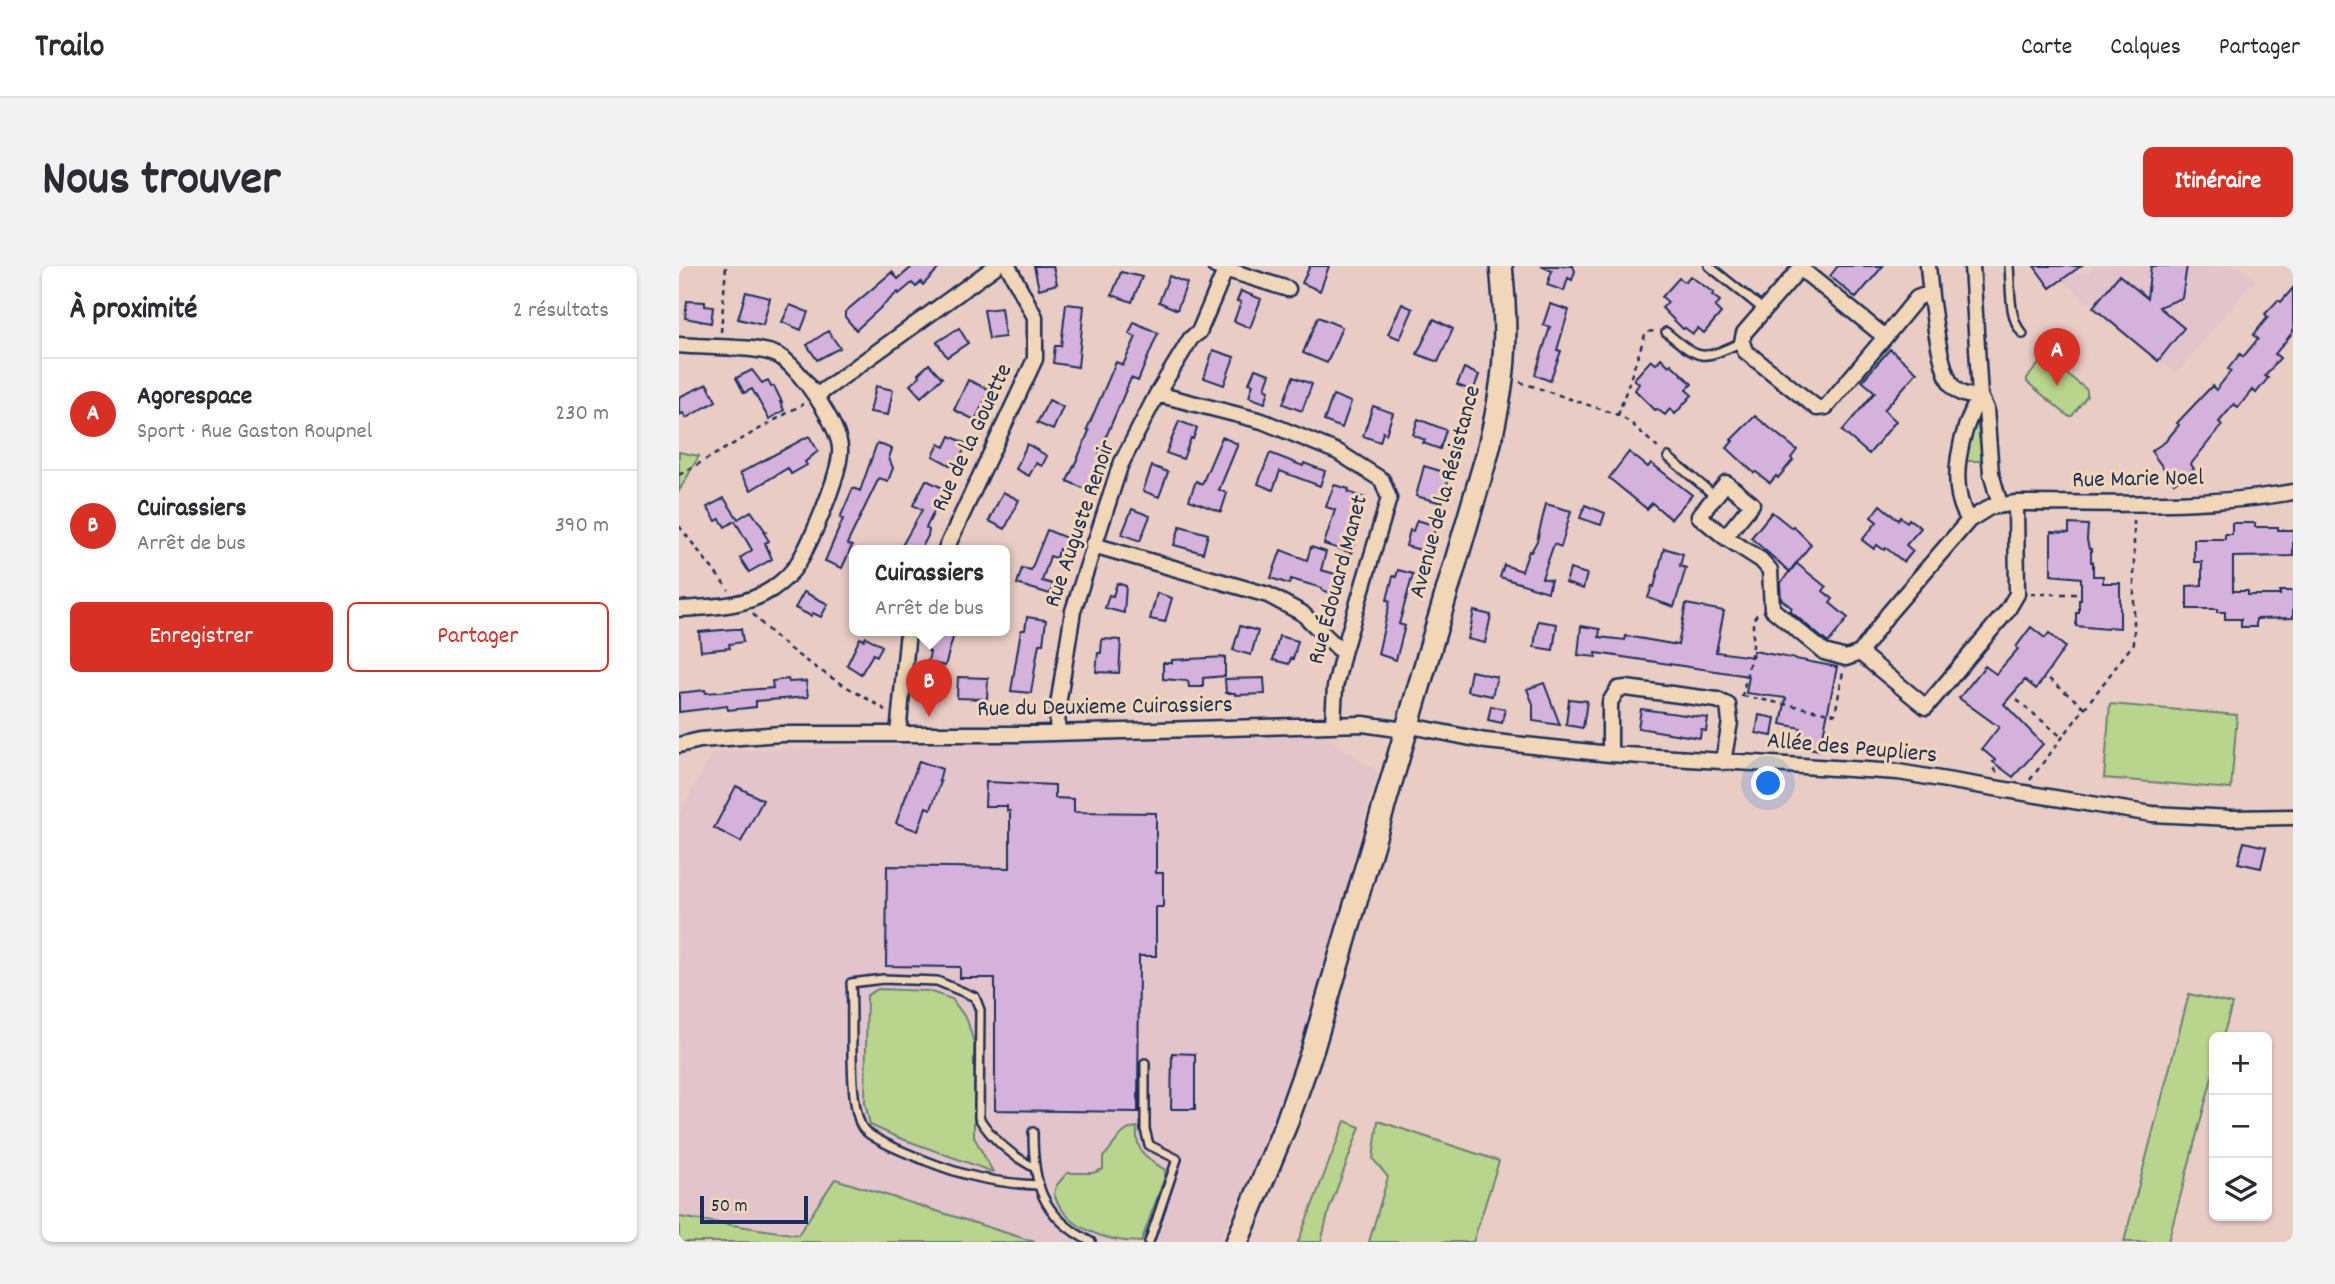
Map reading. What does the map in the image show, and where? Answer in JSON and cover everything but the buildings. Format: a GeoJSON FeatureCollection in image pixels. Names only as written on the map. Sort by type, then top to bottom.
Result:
{"type":"FeatureCollection","features":[{"type":"Feature","properties":{"kind":"main road","name":"Avenue de la Résistance"},"geometry":{"type":"LineString","coordinates":[[1237,1242],[1286,1124],[1313,1048],[1487,455],[1504,376],[1507,325],[1501,266]]}},
{"type":"Feature","properties":{"kind":"street"},"geometry":{"type":"LineString","coordinates":[[816,397],[996,266]]}},
{"type":"Feature","properties":{"kind":"street","name":"Rue de la Gouette"},"geometry":{"type":"LineString","coordinates":[[948,545],[1035,359],[1035,317],[1008,266]]}},
{"type":"Feature","properties":{"kind":"street"},"geometry":{"type":"LineString","coordinates":[[1928,266],[1930,293],[1943,362],[1951,384],[1966,396],[1980,396]]}},
{"type":"Feature","properties":{"kind":"street"},"geometry":{"type":"LineString","coordinates":[[1972,266],[1980,396],[1986,409],[1991,473],[2000,505]]}},
{"type":"Feature","properties":{"kind":"street","name":"Rue Auguste Renoir"},"geometry":{"type":"LineString","coordinates":[[1057,733],[1058,705],[1073,611],[1119,466],[1157,394],[1191,338],[1199,332],[1223,267],[1288,289]]}},
{"type":"Feature","properties":{"kind":"street"},"geometry":{"type":"LineString","coordinates":[[1885,337],[1801,267],[1744,333],[1742,342],[1745,351],[1821,409],[1826,407],[1885,337],[1917,298],[1930,293]]}},
{"type":"Feature","properties":{"kind":"street"},"geometry":{"type":"LineString","coordinates":[[679,345],[756,349],[781,356],[816,397],[838,436],[841,449],[834,478],[797,566],[772,589],[758,597],[740,603],[679,609]]}},
{"type":"Feature","properties":{"kind":"street","name":"Rue Édouard Manet"},"geometry":{"type":"LineString","coordinates":[[1157,394],[1262,421],[1338,452],[1382,480],[1389,498],[1343,653],[1335,687],[1333,724]]}},
{"type":"Feature","properties":{"kind":"street"},"geometry":{"type":"LineString","coordinates":[[1969,520],[1959,497],[1961,439],[1969,415],[1980,396]]}},
{"type":"Feature","properties":{"kind":"street"},"geometry":{"type":"LineString","coordinates":[[1725,537],[1752,504],[1726,483],[1699,516],[1725,537],[1761,560],[1770,570],[1772,609],[1824,652],[1853,656],[1926,707],[2007,611],[2017,594],[2016,503]]}},
{"type":"Feature","properties":{"kind":"street","name":"Rue Marie Noel"},"geometry":{"type":"LineString","coordinates":[[1853,656],[1969,520],[1983,510],[2016,503],[2242,500],[2293,492]]}},
{"type":"Feature","properties":{"kind":"street"},"geometry":{"type":"LineString","coordinates":[[1093,545],[1268,595],[1302,613],[1343,653]]}},
{"type":"Feature","properties":{"kind":"street"},"geometry":{"type":"LineString","coordinates":[[898,734],[908,636]]}},
{"type":"Feature","properties":{"kind":"street"},"geometry":{"type":"LineString","coordinates":[[1610,754],[1610,702],[1618,689],[1626,688],[1705,698],[1728,705],[1730,722],[1723,762]]}},
{"type":"Feature","properties":{"kind":"street","name":"Rue du Deuxieme Cuirassiers"},"geometry":{"type":"LineString","coordinates":[[679,745],[700,740],[781,734],[1057,733],[1333,724],[1406,728]]}},
{"type":"Feature","properties":{"kind":"street","name":"Allée des Peupliers"},"geometry":{"type":"LineString","coordinates":[[1406,728],[1416,727],[1456,736],[1610,754],[1898,772],[2097,807],[2153,814],[2231,818],[2293,817]]}},
{"type":"Feature","properties":{"kind":"lane"},"geometry":{"type":"LineString","coordinates":[[1709,266],[1764,310]]}},
{"type":"Feature","properties":{"kind":"lane"},"geometry":{"type":"LineString","coordinates":[[2009,266],[2013,314],[2018,329],[2023,334]]}},
{"type":"Feature","properties":{"kind":"lane"},"geometry":{"type":"LineString","coordinates":[[1666,332],[1692,353],[1700,356],[1709,356],[1742,342]]}},
{"type":"Feature","properties":{"kind":"lane"},"geometry":{"type":"LineString","coordinates":[[1668,457],[1716,496]]}},
{"type":"Feature","properties":{"kind":"lane"},"geometry":{"type":"LineString","coordinates":[[1033,1167],[1009,1153],[987,1131],[979,1118],[980,1010],[975,997],[937,981],[883,979],[851,983],[854,1089],[857,1114],[863,1130],[889,1146],[967,1175],[1009,1184],[1037,1185]]}},
{"type":"Feature","properties":{"kind":"lane"},"geometry":{"type":"LineString","coordinates":[[1145,1063],[1145,1129],[1149,1146],[1177,1159],[1149,1242]]}},
{"type":"Feature","properties":{"kind":"lane"},"geometry":{"type":"LineString","coordinates":[[1033,1132],[1033,1167],[1037,1185],[1056,1217],[1075,1234],[1091,1242]]}},
{"type":"Feature","properties":{"kind":"path"},"geometry":{"type":"LineString","coordinates":[[720,348],[726,266]]}},
{"type":"Feature","properties":{"kind":"path"},"geometry":{"type":"LineString","coordinates":[[1618,415],[1646,332],[1666,332]]}},
{"type":"Feature","properties":{"kind":"path"},"geometry":{"type":"LineString","coordinates":[[1504,376],[1618,415],[1630,422],[1668,457]]}},
{"type":"Feature","properties":{"kind":"path"},"geometry":{"type":"LineString","coordinates":[[679,475],[816,397]]}},
{"type":"Feature","properties":{"kind":"path"},"geometry":{"type":"LineString","coordinates":[[2027,784],[2134,643],[2134,503]]}},
{"type":"Feature","properties":{"kind":"path"},"geometry":{"type":"LineString","coordinates":[[679,526],[740,603],[761,623],[817,668],[883,708],[887,718]]}},
{"type":"Feature","properties":{"kind":"path"},"geometry":{"type":"LineString","coordinates":[[2017,594],[2076,594]]}},
{"type":"Feature","properties":{"kind":"path"},"geometry":{"type":"LineString","coordinates":[[1743,696],[1753,646],[1753,620],[1761,608],[1772,605]]}},
{"type":"Feature","properties":{"kind":"path"},"geometry":{"type":"LineString","coordinates":[[1728,705],[1743,696],[1835,714],[1853,656]]}},
{"type":"Feature","properties":{"kind":"path"},"geometry":{"type":"LineString","coordinates":[[2049,679],[2085,708]]}},
{"type":"Feature","properties":{"kind":"path"},"geometry":{"type":"LineString","coordinates":[[2017,700],[2063,738]]}},
{"type":"Feature","properties":{"kind":"path"},"geometry":{"type":"LineString","coordinates":[[1994,768],[1999,775]]}},
{"type":"Feature","properties":{"kind":"shaded area"},"geometry":{"type":"Polygon","coordinates":[[[2094,266],[2240,266],[2255,279],[2176,374],[2062,280],[2073,272],[2089,273],[2094,266]]]}},
{"type":"Feature","properties":{"kind":"shaded area"},"geometry":{"type":"Polygon","coordinates":[[[1317,731],[1377,772],[1289,1092],[1219,1242],[1035,1242],[836,1179],[798,1235],[679,1217],[679,815],[713,752],[1317,731]]]}},
{"type":"Feature","properties":{"kind":"green space"},"geometry":{"type":"Polygon","coordinates":[[[2043,359],[2048,359],[2087,390],[2087,396],[2072,416],[2068,416],[2027,382],[2027,378],[2043,359]]]}},
{"type":"Feature","properties":{"kind":"green space"},"geometry":{"type":"Polygon","coordinates":[[[1973,423],[1978,426],[1982,461],[1966,461],[1973,423]]]}},
{"type":"Feature","properties":{"kind":"green space"},"geometry":{"type":"Polygon","coordinates":[[[679,452],[699,456],[679,491],[679,452]]]}},
{"type":"Feature","properties":{"kind":"green space"},"geometry":{"type":"Polygon","coordinates":[[[2110,704],[2237,715],[2231,789],[2104,778],[2110,704]]]}},
{"type":"Feature","properties":{"kind":"green space"},"geometry":{"type":"Polygon","coordinates":[[[878,989],[928,991],[952,999],[967,1020],[974,1043],[974,1137],[993,1172],[870,1125],[865,1102],[867,995],[878,989]]]}},
{"type":"Feature","properties":{"kind":"green space"},"geometry":{"type":"Polygon","coordinates":[[[2189,994],[2232,1004],[2224,1032],[2209,1032],[2209,1089],[2168,1242],[2124,1242],[2189,994]]]}},
{"type":"Feature","properties":{"kind":"green space"},"geometry":{"type":"Polygon","coordinates":[[[1345,1121],[1360,1127],[1329,1210],[1321,1242],[1298,1242],[1345,1121]]]}},
{"type":"Feature","properties":{"kind":"green space"},"geometry":{"type":"Polygon","coordinates":[[[1378,1121],[1499,1161],[1473,1242],[1369,1242],[1388,1177],[1373,1159],[1378,1121]]]}},
{"type":"Feature","properties":{"kind":"green space"},"geometry":{"type":"Polygon","coordinates":[[[1137,1127],[1140,1149],[1147,1158],[1165,1170],[1141,1242],[1102,1236],[1078,1225],[1060,1206],[1054,1194],[1056,1186],[1067,1173],[1093,1173],[1103,1169],[1103,1157],[1118,1138],[1131,1128],[1137,1127]]]}},
{"type":"Feature","properties":{"kind":"green space"},"geometry":{"type":"Polygon","coordinates":[[[835,1179],[1035,1242],[679,1242],[679,1217],[798,1235],[835,1179]]]}},
{"type":"Feature","properties":{"kind":"place","name":"Agorespace"},"geometry":{"type":"Point","coordinates":[2057,386]}},
{"type":"Feature","properties":{"kind":"place","name":"Cuirassiers"},"geometry":{"type":"Point","coordinates":[929,717]}}]}
